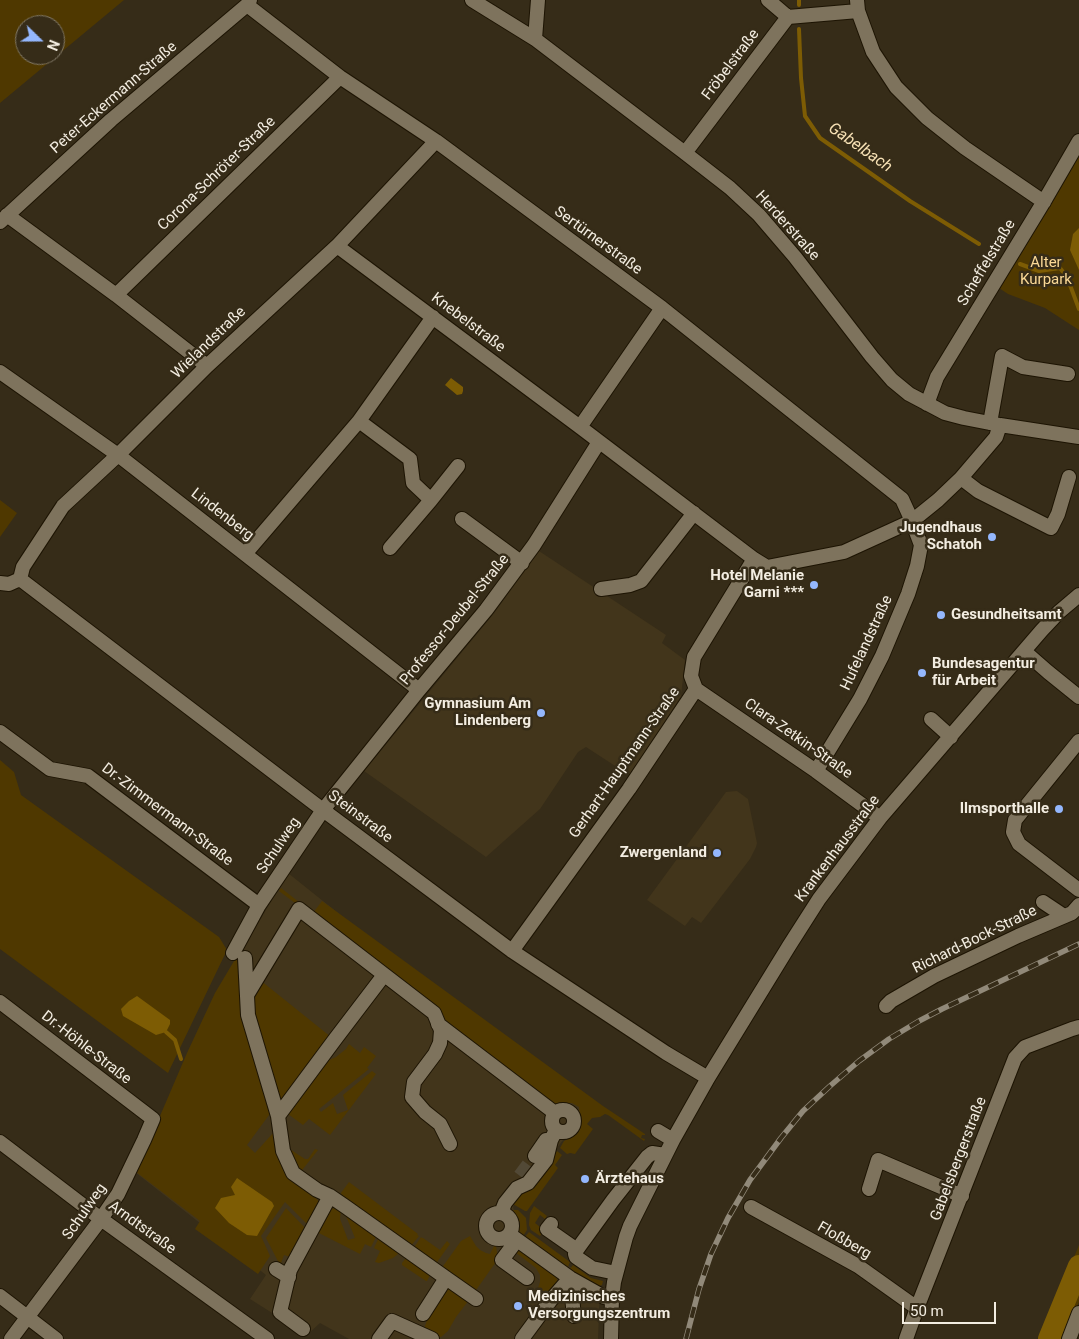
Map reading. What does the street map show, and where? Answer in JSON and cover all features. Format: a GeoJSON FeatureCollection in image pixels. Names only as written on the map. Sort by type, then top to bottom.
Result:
{"type":"FeatureCollection","features":[{"type":"Feature","properties":{"kind":"street","name":"Herderstraße"},"geometry":{"type":"LineString","coordinates":[[472,0],[535,39],[730,188],[759,215],[795,257],[872,357],[892,380],[909,394],[945,412],[995,424],[1079,437]]}},
{"type":"Feature","properties":{"kind":"street"},"geometry":{"type":"LineString","coordinates":[[535,39],[538,0]]}},
{"type":"Feature","properties":{"kind":"street"},"geometry":{"type":"LineString","coordinates":[[768,0],[788,17],[858,6],[873,52],[896,88],[927,118],[964,148],[1044,202]]}},
{"type":"Feature","properties":{"kind":"street","name":"Sertürnerstraße"},"geometry":{"type":"LineString","coordinates":[[249,2],[340,77],[436,142],[662,308],[902,499],[912,521]]}},
{"type":"Feature","properties":{"kind":"street","name":"Peter-Eckermann-Straße"},"geometry":{"type":"LineString","coordinates":[[3,218],[111,120],[249,2]]}},
{"type":"Feature","properties":{"kind":"street","name":"Fröbelstraße"},"geometry":{"type":"LineString","coordinates":[[685,153],[788,17]]}},
{"type":"Feature","properties":{"kind":"street","name":"Corona-Schröter-Straße"},"geometry":{"type":"LineString","coordinates":[[116,295],[340,77]]}},
{"type":"Feature","properties":{"kind":"street","name":"Scheffelstraße"},"geometry":{"type":"LineString","coordinates":[[927,404],[937,377],[1079,141]]}},
{"type":"Feature","properties":{"kind":"street","name":"Wielandstraße"},"geometry":{"type":"LineString","coordinates":[[20,579],[23,567],[63,506],[118,455],[207,366],[337,246],[436,142]]}},
{"type":"Feature","properties":{"kind":"street"},"geometry":{"type":"LineString","coordinates":[[3,218],[116,295],[207,366]]}},
{"type":"Feature","properties":{"kind":"street","name":"Knebelstraße"},"geometry":{"type":"LineString","coordinates":[[337,246],[754,559]]}},
{"type":"Feature","properties":{"kind":"street"},"geometry":{"type":"LineString","coordinates":[[580,427],[662,308]]}},
{"type":"Feature","properties":{"kind":"street"},"geometry":{"type":"LineString","coordinates":[[245,554],[359,422],[433,317]]}},
{"type":"Feature","properties":{"kind":"street"},"geometry":{"type":"LineString","coordinates":[[754,559],[767,567],[844,552],[912,521],[938,500],[996,437],[995,424],[1002,356],[1023,368],[1068,374]]}},
{"type":"Feature","properties":{"kind":"street","name":"Lindenberg"},"geometry":{"type":"LineString","coordinates":[[0,372],[118,455],[419,690]]}},
{"type":"Feature","properties":{"kind":"street"},"geometry":{"type":"LineString","coordinates":[[359,422],[410,459],[413,483],[431,500]]}},
{"type":"Feature","properties":{"kind":"street","name":"Professor-Deubel-Straße"},"geometry":{"type":"LineString","coordinates":[[323,810],[522,563],[599,442]]}},
{"type":"Feature","properties":{"kind":"street"},"geometry":{"type":"LineString","coordinates":[[390,548],[458,466]]}},
{"type":"Feature","properties":{"kind":"street"},"geometry":{"type":"LineString","coordinates":[[960,478],[978,491],[1051,528],[1058,514],[1068,478]]}},
{"type":"Feature","properties":{"kind":"street"},"geometry":{"type":"LineString","coordinates":[[601,589],[630,585],[641,581],[694,513]]}},
{"type":"Feature","properties":{"kind":"street"},"geometry":{"type":"LineString","coordinates":[[462,519],[522,563]]}},
{"type":"Feature","properties":{"kind":"street","name":"Hufelandstraße"},"geometry":{"type":"LineString","coordinates":[[816,771],[860,699],[882,656],[908,594],[917,566],[921,545],[912,521]]}},
{"type":"Feature","properties":{"kind":"street","name":"Gerhart-Hauptmann-Straße"},"geometry":{"type":"LineString","coordinates":[[512,951],[629,789],[696,688],[691,676],[694,657],[754,559]]}},
{"type":"Feature","properties":{"kind":"street"},"geometry":{"type":"LineString","coordinates":[[0,583],[9,584],[20,579]]}},
{"type":"Feature","properties":{"kind":"street","name":"Steinstraße"},"geometry":{"type":"LineString","coordinates":[[20,579],[323,810],[512,951],[666,1053],[708,1078]]}},
{"type":"Feature","properties":{"kind":"street","name":"Krankenhausstraße"},"geometry":{"type":"LineString","coordinates":[[611,1339],[612,1298],[616,1273],[630,1226],[673,1140],[708,1078],[788,946],[819,899],[880,818],[1024,651],[1059,612],[1079,595]]}},
{"type":"Feature","properties":{"kind":"street"},"geometry":{"type":"LineString","coordinates":[[1024,651],[1079,697]]}},
{"type":"Feature","properties":{"kind":"street","name":"Clara-Zetkin-Straße"},"geometry":{"type":"LineString","coordinates":[[696,688],[880,818]]}},
{"type":"Feature","properties":{"kind":"street"},"geometry":{"type":"LineString","coordinates":[[931,720],[951,737]]}},
{"type":"Feature","properties":{"kind":"street","name":"Dr.-Zimmermann-Straße"},"geometry":{"type":"LineString","coordinates":[[0,732],[50,769],[88,776],[259,905]]}},
{"type":"Feature","properties":{"kind":"street"},"geometry":{"type":"LineString","coordinates":[[1079,741],[1015,820],[1013,832],[1019,844],[1079,890]]}},
{"type":"Feature","properties":{"kind":"street","name":"Schulweg"},"geometry":{"type":"LineString","coordinates":[[246,995],[239,956],[259,905],[323,810]]}},
{"type":"Feature","properties":{"kind":"street"},"geometry":{"type":"LineString","coordinates":[[1043,902],[1064,916]]}},
{"type":"Feature","properties":{"kind":"street","name":"Richard-Bock-Straße"},"geometry":{"type":"LineString","coordinates":[[886,1006],[891,1001],[958,964],[1072,913],[1079,905]]}},
{"type":"Feature","properties":{"kind":"street"},"geometry":{"type":"LineString","coordinates":[[450,1144],[440,1124],[425,1112],[412,1097],[414,1082],[435,1054],[440,1044],[441,1030],[434,1013],[299,909],[246,995],[248,1015],[278,1116],[284,1151],[293,1173],[317,1190],[330,1196],[476,1299]]}},
{"type":"Feature","properties":{"kind":"street"},"geometry":{"type":"LineString","coordinates":[[278,1116],[384,975]]}},
{"type":"Feature","properties":{"kind":"street","name":"Dr.-Höhle-Straße"},"geometry":{"type":"LineString","coordinates":[[0,1002],[153,1119]]}},
{"type":"Feature","properties":{"kind":"street"},"geometry":{"type":"LineString","coordinates":[[438,1024],[555,1113]]}},
{"type":"Feature","properties":{"kind":"street","name":"Gabelsbergerstraße"},"geometry":{"type":"LineString","coordinates":[[906,1339],[1015,1058],[1025,1047],[1079,1028]]}},
{"type":"Feature","properties":{"kind":"street"},"geometry":{"type":"LineString","coordinates":[[501,1213],[518,1182],[528,1183],[546,1160],[554,1135],[552,1122],[555,1113],[565,1110],[570,1113],[574,1120],[572,1126],[567,1131],[560,1132],[554,1135],[546,1140],[535,1156]]}},
{"type":"Feature","properties":{"kind":"street","name":"Schulweg"},"geometry":{"type":"LineString","coordinates":[[11,1339],[118,1194],[153,1119]]}},
{"type":"Feature","properties":{"kind":"street"},"geometry":{"type":"LineString","coordinates":[[658,1131],[673,1140]]}},
{"type":"Feature","properties":{"kind":"street","name":"Arndtstraße"},"geometry":{"type":"LineString","coordinates":[[0,1142],[101,1219],[267,1339]]}},
{"type":"Feature","properties":{"kind":"street"},"geometry":{"type":"LineString","coordinates":[[616,1273],[592,1268],[576,1257],[575,1254],[631,1176],[647,1157],[652,1153],[665,1155]]}},
{"type":"Feature","properties":{"kind":"street"},"geometry":{"type":"LineString","coordinates":[[869,1189],[878,1160],[962,1196]]}},
{"type":"Feature","properties":{"kind":"street"},"geometry":{"type":"LineString","coordinates":[[304,1329],[280,1312],[290,1270],[330,1196]]}},
{"type":"Feature","properties":{"kind":"street","name":"Floßberg"},"geometry":{"type":"LineString","coordinates":[[751,1206],[858,1266],[917,1308]]}},
{"type":"Feature","properties":{"kind":"street"},"geometry":{"type":"LineString","coordinates":[[513,1237],[493,1237],[487,1226],[490,1218],[501,1213],[508,1216],[512,1223],[511,1231],[513,1237],[570,1278],[604,1297],[612,1298]]}},
{"type":"Feature","properties":{"kind":"street"},"geometry":{"type":"LineString","coordinates":[[551,1224],[547,1229],[577,1250]]}},
{"type":"Feature","properties":{"kind":"street"},"geometry":{"type":"LineString","coordinates":[[513,1237],[502,1260],[527,1278]]}},
{"type":"Feature","properties":{"kind":"street"},"geometry":{"type":"LineString","coordinates":[[276,1269],[289,1277]]}},
{"type":"Feature","properties":{"kind":"street"},"geometry":{"type":"LineString","coordinates":[[419,1322],[446,1278]]}},
{"type":"Feature","properties":{"kind":"street"},"geometry":{"type":"LineString","coordinates":[[570,1278],[574,1316]]}},
{"type":"Feature","properties":{"kind":"street"},"geometry":{"type":"LineString","coordinates":[[522,1339],[570,1278]]}},
{"type":"Feature","properties":{"kind":"street"},"geometry":{"type":"LineString","coordinates":[[0,1296],[56,1339]]}},
{"type":"Feature","properties":{"kind":"street"},"geometry":{"type":"LineString","coordinates":[[1069,1339],[1079,1313]]}},
{"type":"Feature","properties":{"kind":"street"},"geometry":{"type":"LineString","coordinates":[[379,1339],[392,1321],[419,1322]]}},
{"type":"Feature","properties":{"kind":"street"},"geometry":{"type":"LineString","coordinates":[[419,1322],[432,1339]]}},
{"type":"Feature","properties":{"kind":"shaded area"},"geometry":{"type":"Polygon","coordinates":[[[1079,228],[1079,270],[1070,250],[1073,234],[1079,228]]]}},
{"type":"Feature","properties":{"kind":"shaded area"},"geometry":{"type":"Polygon","coordinates":[[[451,378],[463,387],[462,394],[457,395],[445,385],[451,378]]]}},
{"type":"Feature","properties":{"kind":"shaded area","name":"Gymnasium Am Lindenberg"},"geometry":{"type":"Polygon","coordinates":[[[539,551],[666,635],[662,643],[685,660],[681,696],[629,775],[586,747],[578,752],[540,809],[486,857],[364,771],[495,612],[539,551]]]}},
{"type":"Feature","properties":{"kind":"shaded area","name":"Zwergenland"},"geometry":{"type":"Polygon","coordinates":[[[737,791],[748,799],[757,843],[756,847],[750,859],[701,923],[692,917],[685,926],[647,900],[726,792],[737,791]]]}},
{"type":"Feature","properties":{"kind":"shaded area"},"geometry":{"type":"Polygon","coordinates":[[[288,873],[443,997],[591,1102],[585,1120],[575,1135],[563,1140],[513,1207],[522,1236],[600,1286],[598,1339],[349,1339],[320,1323],[307,1335],[250,1299],[266,1275],[135,1172],[235,962],[288,873]]]}},
{"type":"Feature","properties":{"kind":"shaded area"},"geometry":{"type":"Polygon","coordinates":[[[137,996],[170,1020],[166,1032],[156,1035],[123,1016],[121,1009],[137,996]]]}},
{"type":"Feature","properties":{"kind":"shaded area"},"geometry":{"type":"Polygon","coordinates":[[[237,1178],[272,1202],[274,1206],[257,1236],[247,1235],[229,1223],[215,1208],[221,1198],[235,1195],[231,1187],[237,1178]]]}},
{"type":"Feature","properties":{"kind":"green space"},"geometry":{"type":"Polygon","coordinates":[[[0,0],[124,0],[65,49],[65,15],[15,15],[15,65],[46,65],[0,103],[0,0]]]}},
{"type":"Feature","properties":{"kind":"green space","name":"Alter Kurpark"},"geometry":{"type":"Polygon","coordinates":[[[1079,157],[1079,330],[1045,308],[1008,294],[999,288],[1053,195],[1079,157]]]}},
{"type":"Feature","properties":{"kind":"green space"},"geometry":{"type":"Polygon","coordinates":[[[0,500],[17,513],[0,537],[0,500]]]}},
{"type":"Feature","properties":{"kind":"green space"},"geometry":{"type":"Polygon","coordinates":[[[0,760],[14,772],[21,795],[219,937],[227,950],[168,1073],[0,949],[0,760]]]}},
{"type":"Feature","properties":{"kind":"green space"},"geometry":{"type":"Polygon","coordinates":[[[281,888],[313,913],[322,901],[603,1106],[645,1134],[641,1138],[645,1139],[644,1141],[605,1114],[592,1118],[587,1124],[593,1129],[575,1154],[567,1154],[560,1148],[564,1141],[577,1134],[581,1127],[579,1107],[572,1103],[551,1104],[445,1029],[311,915],[279,891],[281,888]]]}},
{"type":"Feature","properties":{"kind":"green space"},"geometry":{"type":"Polygon","coordinates":[[[240,951],[272,1111],[247,1145],[255,1153],[274,1132],[278,1158],[288,1177],[319,1202],[309,1226],[285,1202],[261,1236],[270,1256],[258,1274],[195,1229],[200,1221],[136,1172],[215,993],[240,951]]]}},
{"type":"Feature","properties":{"kind":"green space"},"geometry":{"type":"Polygon","coordinates":[[[260,980],[331,1037],[282,1100],[277,1096],[251,1002],[260,980]]]}},
{"type":"Feature","properties":{"kind":"green space"},"geometry":{"type":"Polygon","coordinates":[[[349,1044],[360,1053],[364,1047],[376,1056],[367,1068],[369,1069],[319,1109],[321,1112],[333,1103],[337,1114],[348,1110],[343,1095],[372,1071],[376,1074],[330,1135],[309,1119],[303,1125],[288,1114],[325,1062],[336,1057],[349,1044]]]}},
{"type":"Feature","properties":{"kind":"green space"},"geometry":{"type":"Polygon","coordinates":[[[315,1149],[318,1150],[299,1174],[288,1153],[291,1150],[308,1159],[315,1149]]]}},
{"type":"Feature","properties":{"kind":"green space"},"geometry":{"type":"Polygon","coordinates":[[[557,1151],[562,1155],[555,1165],[558,1168],[527,1211],[513,1204],[521,1191],[530,1186],[557,1151]]]}},
{"type":"Feature","properties":{"kind":"green space"},"geometry":{"type":"Polygon","coordinates":[[[349,1182],[418,1234],[419,1236],[410,1247],[342,1198],[341,1193],[349,1182]]]}},
{"type":"Feature","properties":{"kind":"green space"},"geometry":{"type":"Polygon","coordinates":[[[534,1206],[547,1216],[545,1219],[540,1215],[535,1223],[544,1230],[540,1236],[531,1230],[529,1225],[530,1213],[534,1206]]]}},
{"type":"Feature","properties":{"kind":"green space"},"geometry":{"type":"Polygon","coordinates":[[[338,1207],[341,1209],[340,1219],[348,1240],[355,1238],[346,1216],[377,1235],[371,1247],[365,1244],[360,1254],[317,1232],[331,1209],[338,1207]]]}},
{"type":"Feature","properties":{"kind":"green space"},"geometry":{"type":"Polygon","coordinates":[[[286,1208],[307,1230],[290,1257],[284,1255],[281,1263],[285,1267],[282,1269],[266,1238],[286,1208]]]}},
{"type":"Feature","properties":{"kind":"green space"},"geometry":{"type":"Polygon","coordinates":[[[513,1210],[518,1210],[526,1218],[527,1230],[523,1236],[519,1230],[519,1219],[513,1210]]]}},
{"type":"Feature","properties":{"kind":"green space"},"geometry":{"type":"Polygon","coordinates":[[[529,1232],[570,1262],[567,1269],[524,1238],[529,1232]]]}},
{"type":"Feature","properties":{"kind":"green space"},"geometry":{"type":"Polygon","coordinates":[[[470,1236],[476,1246],[486,1253],[490,1254],[494,1246],[496,1246],[498,1259],[474,1293],[441,1269],[461,1241],[470,1236]]]}},
{"type":"Feature","properties":{"kind":"green space"},"geometry":{"type":"Polygon","coordinates":[[[379,1237],[396,1249],[398,1254],[379,1263],[375,1262],[380,1251],[374,1248],[379,1237]]]}},
{"type":"Feature","properties":{"kind":"green space"},"geometry":{"type":"Polygon","coordinates":[[[421,1237],[440,1250],[447,1241],[450,1244],[435,1265],[413,1249],[421,1237]]]}},
{"type":"Feature","properties":{"kind":"green space"},"geometry":{"type":"Polygon","coordinates":[[[1079,1245],[1079,1302],[1070,1325],[1064,1339],[1041,1339],[1079,1245]]]}},
{"type":"Feature","properties":{"kind":"green space"},"geometry":{"type":"Polygon","coordinates":[[[519,1246],[554,1274],[557,1279],[557,1284],[548,1296],[538,1288],[540,1275],[536,1268],[515,1252],[519,1246]]]}},
{"type":"Feature","properties":{"kind":"green space"},"geometry":{"type":"Polygon","coordinates":[[[406,1258],[430,1275],[427,1281],[402,1265],[406,1258]]]}},
{"type":"Feature","properties":{"kind":"green space"},"geometry":{"type":"Polygon","coordinates":[[[573,1265],[591,1278],[603,1281],[602,1285],[597,1287],[569,1270],[573,1265]]]}},
{"type":"Feature","properties":{"kind":"green space"},"geometry":{"type":"Polygon","coordinates":[[[446,1285],[469,1300],[448,1331],[441,1337],[435,1337],[425,1331],[425,1326],[446,1285]]]}},
{"type":"Feature","properties":{"kind":"waterway","name":"Gabelbach"},"geometry":{"type":"LineString","coordinates":[[799,0],[799,5]]}},
{"type":"Feature","properties":{"kind":"waterway","name":"Gabelbach"},"geometry":{"type":"LineString","coordinates":[[799,29],[805,116],[820,138],[910,201],[979,244]]}},
{"type":"Feature","properties":{"kind":"waterway","name":"Gabelbach"},"geometry":{"type":"LineString","coordinates":[[1020,264],[1039,271],[1060,268],[1067,277],[1079,309]]}},
{"type":"Feature","properties":{"kind":"waterway"},"geometry":{"type":"LineString","coordinates":[[166,1032],[175,1040],[181,1059]]}},
{"type":"Feature","properties":{"kind":"waterway"},"geometry":{"type":"LineString","coordinates":[[1049,1339],[1079,1266]]}},
{"type":"Feature","properties":{"kind":"tunnel"},"geometry":{"type":"LineString","coordinates":[[520,1176],[535,1156]]}},
{"type":"Feature","properties":{"kind":"railway"},"geometry":{"type":"LineString","coordinates":[[686,1339],[699,1289],[711,1254],[728,1218],[750,1180],[803,1111],[859,1061],[889,1039],[942,1009],[1079,944]]}},
{"type":"Feature","properties":{"kind":"place","name":"Jugendhaus Schatoh"},"geometry":{"type":"Point","coordinates":[992,537]}},
{"type":"Feature","properties":{"kind":"place","name":"Hotel Melanie Garni ***"},"geometry":{"type":"Point","coordinates":[814,585]}},
{"type":"Feature","properties":{"kind":"place","name":"Gesundheitsamt"},"geometry":{"type":"Point","coordinates":[941,615]}},
{"type":"Feature","properties":{"kind":"place","name":"Bundesagentur für Arbeit"},"geometry":{"type":"Point","coordinates":[922,673]}},
{"type":"Feature","properties":{"kind":"place","name":"Gymnasium Am Lindenberg"},"geometry":{"type":"Point","coordinates":[541,713]}},
{"type":"Feature","properties":{"kind":"place","name":"Ilmsporthalle"},"geometry":{"type":"Point","coordinates":[1059,809]}},
{"type":"Feature","properties":{"kind":"place","name":"Zwergenland"},"geometry":{"type":"Point","coordinates":[717,853]}},
{"type":"Feature","properties":{"kind":"place","name":"Ärztehaus"},"geometry":{"type":"Point","coordinates":[585,1179]}},
{"type":"Feature","properties":{"kind":"place","name":"Medizinisches Versorgungszentrum"},"geometry":{"type":"Point","coordinates":[518,1306]}}]}
